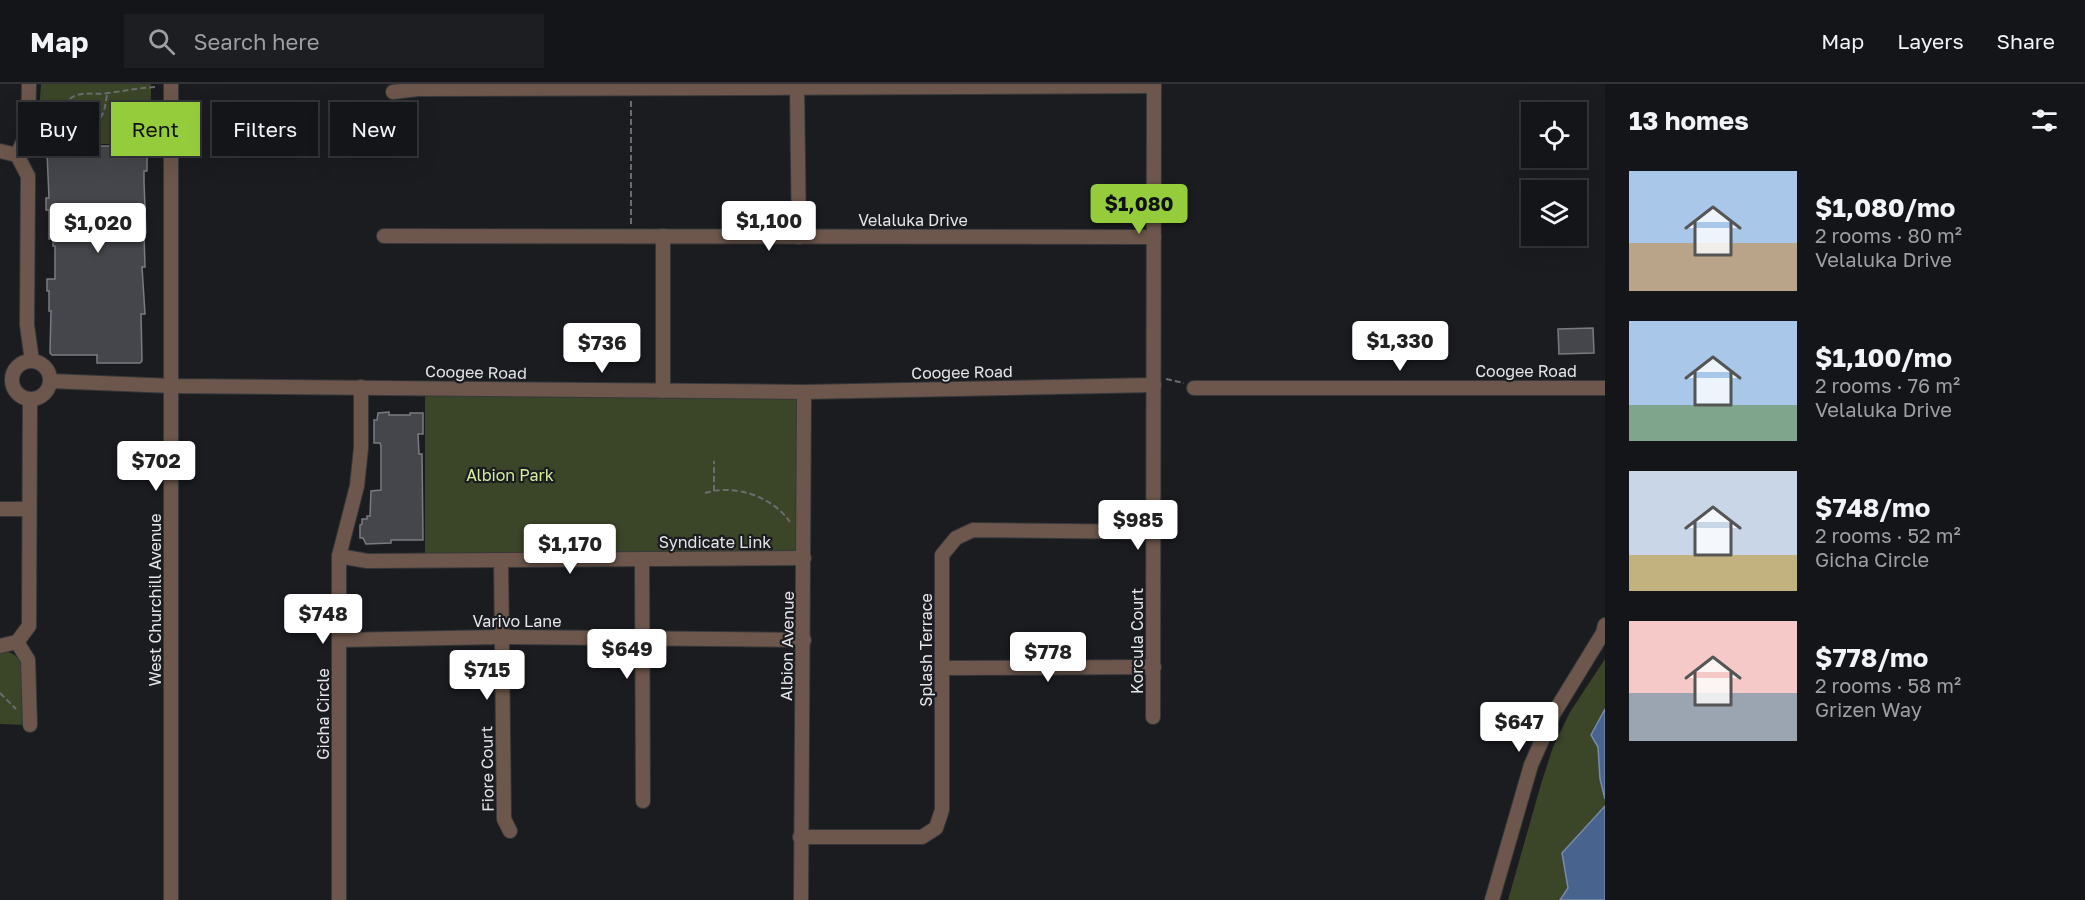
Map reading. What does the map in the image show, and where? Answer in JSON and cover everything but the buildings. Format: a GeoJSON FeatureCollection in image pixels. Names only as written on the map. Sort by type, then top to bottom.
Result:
{"type":"FeatureCollection","features":[{"type":"Feature","properties":{"kind":"street"},"geometry":{"type":"LineString","coordinates":[[17,155],[28,131],[29,84]]}},
{"type":"Feature","properties":{"kind":"street","name":"West Churchill Avenue"},"geometry":{"type":"LineString","coordinates":[[171,84],[171,900]]}},
{"type":"Feature","properties":{"kind":"street"},"geometry":{"type":"LineString","coordinates":[[393,92],[418,88],[585,86],[631,88],[1155,85]]}},
{"type":"Feature","properties":{"kind":"street","name":"Korcula Court"},"geometry":{"type":"LineString","coordinates":[[1154,717],[1155,85]]}},
{"type":"Feature","properties":{"kind":"street"},"geometry":{"type":"LineString","coordinates":[[797,87],[799,237]]}},
{"type":"Feature","properties":{"kind":"street"},"geometry":{"type":"LineString","coordinates":[[0,151],[17,155],[28,176],[27,325],[32,361]]}},
{"type":"Feature","properties":{"kind":"street","name":"Velaluka Drive"},"geometry":{"type":"LineString","coordinates":[[384,236],[1154,237]]}},
{"type":"Feature","properties":{"kind":"street"},"geometry":{"type":"LineString","coordinates":[[663,236],[663,391]]}},
{"type":"Feature","properties":{"kind":"street"},"geometry":{"type":"LineString","coordinates":[[32,361],[45,367],[50,381],[48,389],[42,395],[30,399],[17,393],[6,379],[19,365],[32,361]]}},
{"type":"Feature","properties":{"kind":"street","name":"Coogee Road"},"geometry":{"type":"LineString","coordinates":[[50,381],[172,386],[804,392],[1154,382]]}},
{"type":"Feature","properties":{"kind":"street","name":"Gicha Circle"},"geometry":{"type":"LineString","coordinates":[[339,900],[339,556],[357,486],[361,448],[361,387]]}},
{"type":"Feature","properties":{"kind":"street","name":"Coogee Road"},"geometry":{"type":"LineString","coordinates":[[1194,388],[1605,388]]}},
{"type":"Feature","properties":{"kind":"street","name":"Albion Avenue"},"geometry":{"type":"LineString","coordinates":[[801,900],[804,392]]}},
{"type":"Feature","properties":{"kind":"street"},"geometry":{"type":"LineString","coordinates":[[0,646],[17,642],[29,627],[30,399]]}},
{"type":"Feature","properties":{"kind":"street"},"geometry":{"type":"LineString","coordinates":[[0,509],[29,509]]}},
{"type":"Feature","properties":{"kind":"street","name":"Splash Terrace"},"geometry":{"type":"LineString","coordinates":[[800,837],[922,837],[936,828],[942,810],[942,555],[956,538],[973,530],[1154,532]]}},
{"type":"Feature","properties":{"kind":"street","name":"Syndicate Link"},"geometry":{"type":"LineString","coordinates":[[339,556],[367,561],[804,558]]}},
{"type":"Feature","properties":{"kind":"street"},"geometry":{"type":"LineString","coordinates":[[642,559],[643,801]]}},
{"type":"Feature","properties":{"kind":"street","name":"Fiore Court"},"geometry":{"type":"LineString","coordinates":[[501,560],[504,819],[510,831]]}},
{"type":"Feature","properties":{"kind":"street"},"geometry":{"type":"LineString","coordinates":[[1492,900],[1531,765],[1554,713],[1603,633],[1605,625]]}},
{"type":"Feature","properties":{"kind":"street","name":"Varivo Lane"},"geometry":{"type":"LineString","coordinates":[[339,640],[502,637],[804,640]]}},
{"type":"Feature","properties":{"kind":"street"},"geometry":{"type":"LineString","coordinates":[[17,642],[28,660],[30,725]]}},
{"type":"Feature","properties":{"kind":"street"},"geometry":{"type":"LineString","coordinates":[[942,668],[1154,666]]}},
{"type":"Feature","properties":{"kind":"path"},"geometry":{"type":"LineString","coordinates":[[67,102],[80,93],[108,93],[154,87]]}},
{"type":"Feature","properties":{"kind":"path"},"geometry":{"type":"LineString","coordinates":[[631,88],[631,236]]}},
{"type":"Feature","properties":{"kind":"path"},"geometry":{"type":"LineString","coordinates":[[99,118],[102,116],[108,93]]}},
{"type":"Feature","properties":{"kind":"path"},"geometry":{"type":"LineString","coordinates":[[1154,382],[1178,380],[1194,388]]}},
{"type":"Feature","properties":{"kind":"path"},"geometry":{"type":"LineString","coordinates":[[714,461],[714,491]]}},
{"type":"Feature","properties":{"kind":"path"},"geometry":{"type":"LineString","coordinates":[[705,493],[733,490],[760,497],[775,506],[792,524]]}},
{"type":"Feature","properties":{"kind":"path"},"geometry":{"type":"LineString","coordinates":[[0,693],[30,725]]}},
{"type":"Feature","properties":{"kind":"green space"},"geometry":{"type":"Polygon","coordinates":[[[41,84],[151,84],[151,102],[111,102],[111,144],[99,144],[99,102],[40,102],[41,84]]]}},
{"type":"Feature","properties":{"kind":"green space","name":"Albion Park"},"geometry":{"type":"Polygon","coordinates":[[[425,388],[804,392],[804,558],[425,560],[425,388]]]}},
{"type":"Feature","properties":{"kind":"green space"},"geometry":{"type":"Polygon","coordinates":[[[0,651],[15,655],[24,668],[25,725],[0,724],[0,651]]]}},
{"type":"Feature","properties":{"kind":"green space"},"geometry":{"type":"Polygon","coordinates":[[[1605,659],[1605,900],[1508,900],[1553,747],[1570,712],[1605,659]]]}},
{"type":"Feature","properties":{"kind":"water"},"geometry":{"type":"Polygon","coordinates":[[[1605,709],[1605,799],[1600,779],[1598,747],[1591,735],[1605,709]]]}},
{"type":"Feature","properties":{"kind":"water"},"geometry":{"type":"Polygon","coordinates":[[[1605,806],[1605,900],[1560,900],[1568,888],[1562,853],[1605,806]]]}}]}
